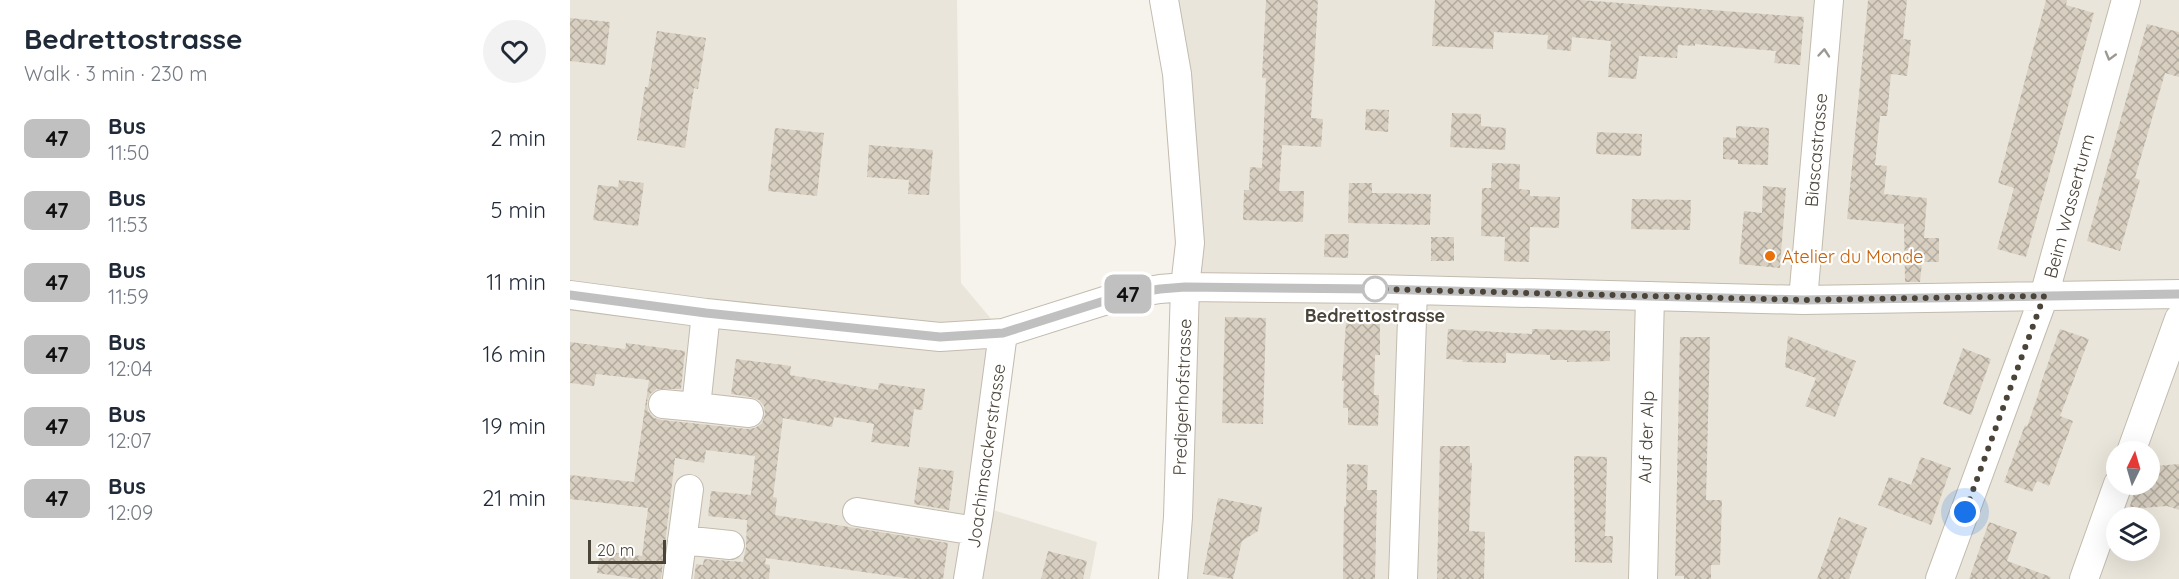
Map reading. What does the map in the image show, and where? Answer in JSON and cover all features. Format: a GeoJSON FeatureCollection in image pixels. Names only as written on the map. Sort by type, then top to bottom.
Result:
{"type":"FeatureCollection","features":[{"type":"Feature","properties":{"kind":"street","name":"Predigerhofstrasse"},"geometry":{"type":"LineString","coordinates":[[1164,0],[1178,74],[1190,243],[1185,287],[1178,517],[1173,579]]}},
{"type":"Feature","properties":{"kind":"street","name":"Biascastrasse"},"geometry":{"type":"LineString","coordinates":[[1803,300],[1829,0]]}},
{"type":"Feature","properties":{"kind":"street","name":"Beim Wasserturm"},"geometry":{"type":"LineString","coordinates":[[1940,579],[2044,296],[2126,0]]}},
{"type":"Feature","properties":{"kind":"street"},"geometry":{"type":"LineString","coordinates":[[570,295],[706,313],[940,337],[1003,333],[1123,295],[1185,287],[1803,300],[2179,294]]}},
{"type":"Feature","properties":{"kind":"street"},"geometry":{"type":"LineString","coordinates":[[1403,579],[1413,290]]}},
{"type":"Feature","properties":{"kind":"street","name":"Auf der Alp"},"geometry":{"type":"LineString","coordinates":[[1643,579],[1650,296]]}},
{"type":"Feature","properties":{"kind":"street"},"geometry":{"type":"LineString","coordinates":[[696,407],[706,313]]}},
{"type":"Feature","properties":{"kind":"street"},"geometry":{"type":"LineString","coordinates":[[2134,441],[2179,319]]}},
{"type":"Feature","properties":{"kind":"street","name":"Joachimsackerstrasse"},"geometry":{"type":"LineString","coordinates":[[968,579],[1003,333]]}},
{"type":"Feature","properties":{"kind":"street"},"geometry":{"type":"LineString","coordinates":[[663,404],[749,413]]}},
{"type":"Feature","properties":{"kind":"street"},"geometry":{"type":"LineString","coordinates":[[677,579],[689,489]]}},
{"type":"Feature","properties":{"kind":"street"},"geometry":{"type":"LineString","coordinates":[[2084,579],[2114,495]]}},
{"type":"Feature","properties":{"kind":"street"},"geometry":{"type":"LineString","coordinates":[[857,512],[976,531]]}},
{"type":"Feature","properties":{"kind":"street"},"geometry":{"type":"LineString","coordinates":[[682,540],[730,545]]}},
{"type":"Feature","properties":{"kind":"shaded area"},"geometry":{"type":"Polygon","coordinates":[[[570,0],[957,0],[961,283],[1003,333],[980,506],[1097,542],[1090,579],[570,579],[570,0]]]}},
{"type":"Feature","properties":{"kind":"shaded area"},"geometry":{"type":"Polygon","coordinates":[[[1164,0],[2179,0],[2179,579],[1173,579],[1185,287],[1164,0]]]}},
{"type":"Feature","properties":{"kind":"building"},"geometry":{"type":"Polygon","coordinates":[[[1266,0],[1318,0],[1311,118],[1323,119],[1321,147],[1282,145],[1279,191],[1304,191],[1303,222],[1243,220],[1244,190],[1249,190],[1250,167],[1262,168],[1266,78],[1262,78],[1266,0]]]}},
{"type":"Feature","properties":{"kind":"building"},"geometry":{"type":"Polygon","coordinates":[[[1435,0],[1581,0],[1804,17],[1800,65],[1774,63],[1776,51],[1695,44],[1695,46],[1678,45],[1677,58],[1639,56],[1636,79],[1608,77],[1611,41],[1572,37],[1571,51],[1547,49],[1548,35],[1494,32],[1493,49],[1432,46],[1435,0]]]}},
{"type":"Feature","properties":{"kind":"building"},"geometry":{"type":"Polygon","coordinates":[[[1868,0],[1907,0],[1903,39],[1911,40],[1907,76],[1891,74],[1887,116],[1880,116],[1875,165],[1887,166],[1884,194],[1927,198],[1924,238],[1939,238],[1939,262],[1922,262],[1920,282],[1905,282],[1904,224],[1847,219],[1868,0]]]}},
{"type":"Feature","properties":{"kind":"building"},"geometry":{"type":"Polygon","coordinates":[[[2046,0],[2067,0],[2066,5],[2094,13],[2026,257],[1997,249],[2014,188],[1998,183],[2046,0]]]}},
{"type":"Feature","properties":{"kind":"building"},"geometry":{"type":"Polygon","coordinates":[[[570,18],[610,22],[605,65],[570,61],[570,18]]]}},
{"type":"Feature","properties":{"kind":"building"},"geometry":{"type":"Polygon","coordinates":[[[2147,24],[2179,32],[2179,77],[2165,73],[2135,178],[2140,180],[2120,251],[2087,241],[2147,24]]]}},
{"type":"Feature","properties":{"kind":"building"},"geometry":{"type":"Polygon","coordinates":[[[657,31],[706,38],[698,89],[694,88],[685,148],[637,140],[657,31]]]}},
{"type":"Feature","properties":{"kind":"building"},"geometry":{"type":"Polygon","coordinates":[[[1366,109],[1389,110],[1388,132],[1365,130],[1366,109]]]}},
{"type":"Feature","properties":{"kind":"building"},"geometry":{"type":"Polygon","coordinates":[[[1452,113],[1481,114],[1481,126],[1506,128],[1505,150],[1450,147],[1452,113]]]}},
{"type":"Feature","properties":{"kind":"building"},"geometry":{"type":"Polygon","coordinates":[[[1736,126],[1769,128],[1768,165],[1738,164],[1738,160],[1723,159],[1723,137],[1736,138],[1736,126]]]}},
{"type":"Feature","properties":{"kind":"building"},"geometry":{"type":"Polygon","coordinates":[[[775,128],[824,133],[817,196],[768,191],[775,128]]]}},
{"type":"Feature","properties":{"kind":"building"},"geometry":{"type":"Polygon","coordinates":[[[1597,132],[1642,134],[1641,156],[1596,154],[1597,132]]]}},
{"type":"Feature","properties":{"kind":"building"},"geometry":{"type":"Polygon","coordinates":[[[869,145],[933,150],[929,195],[908,194],[909,180],[867,177],[869,145]]]}},
{"type":"Feature","properties":{"kind":"building"},"geometry":{"type":"Polygon","coordinates":[[[1492,163],[1520,164],[1519,189],[1530,190],[1530,196],[1560,197],[1559,228],[1530,227],[1529,262],[1504,261],[1505,237],[1481,236],[1482,188],[1491,188],[1492,163]]]}},
{"type":"Feature","properties":{"kind":"building"},"geometry":{"type":"Polygon","coordinates":[[[619,180],[644,183],[638,226],[593,220],[598,185],[618,187],[619,180]]]}},
{"type":"Feature","properties":{"kind":"building"},"geometry":{"type":"Polygon","coordinates":[[[1349,183],[1372,183],[1372,193],[1431,194],[1430,225],[1348,223],[1349,183]]]}},
{"type":"Feature","properties":{"kind":"building"},"geometry":{"type":"Polygon","coordinates":[[[1763,186],[1786,188],[1780,268],[1739,264],[1744,211],[1762,213],[1763,186]]]}},
{"type":"Feature","properties":{"kind":"building"},"geometry":{"type":"Polygon","coordinates":[[[1632,199],[1691,200],[1690,230],[1631,229],[1632,199]]]}},
{"type":"Feature","properties":{"kind":"building"},"geometry":{"type":"Polygon","coordinates":[[[1325,234],[1349,234],[1348,258],[1324,257],[1325,234]]]}},
{"type":"Feature","properties":{"kind":"building"},"geometry":{"type":"Polygon","coordinates":[[[1431,237],[1454,237],[1454,261],[1431,261],[1431,237]]]}},
{"type":"Feature","properties":{"kind":"building"},"geometry":{"type":"Polygon","coordinates":[[[1225,317],[1266,318],[1263,424],[1222,423],[1225,317]]]}},
{"type":"Feature","properties":{"kind":"building"},"geometry":{"type":"Polygon","coordinates":[[[1346,323],[1380,324],[1380,355],[1375,355],[1374,395],[1379,395],[1378,426],[1348,425],[1348,408],[1343,408],[1344,381],[1342,381],[1346,323]]]}},
{"type":"Feature","properties":{"kind":"building"},"geometry":{"type":"Polygon","coordinates":[[[1448,329],[1532,334],[1532,329],[1610,331],[1610,361],[1567,362],[1567,360],[1550,360],[1550,355],[1506,353],[1506,363],[1462,362],[1463,360],[1446,359],[1448,329]]]}},
{"type":"Feature","properties":{"kind":"building"},"geometry":{"type":"Polygon","coordinates":[[[2060,329],[2089,339],[2060,416],[2073,421],[2049,486],[2037,481],[2032,492],[2004,482],[2025,425],[2027,427],[2060,329]]]}},
{"type":"Feature","properties":{"kind":"building"},"geometry":{"type":"Polygon","coordinates":[[[1788,336],[1856,361],[1835,417],[1805,406],[1816,378],[1785,367],[1788,336]]]}},
{"type":"Feature","properties":{"kind":"building"},"geometry":{"type":"Polygon","coordinates":[[[1680,337],[1710,337],[1706,500],[1722,500],[1720,565],[1711,565],[1711,579],[1684,579],[1684,576],[1675,576],[1680,337]]]}},
{"type":"Feature","properties":{"kind":"building"},"geometry":{"type":"Polygon","coordinates":[[[570,342],[625,349],[626,343],[685,351],[681,389],[657,389],[650,394],[647,402],[648,411],[654,418],[662,420],[747,429],[755,428],[762,423],[765,414],[764,406],[759,400],[731,394],[736,359],[791,366],[790,375],[878,390],[879,383],[925,389],[922,410],[914,409],[909,447],[871,442],[874,424],[834,417],[832,427],[783,418],[773,497],[777,498],[775,515],[948,543],[943,579],[912,579],[766,558],[765,564],[770,565],[769,579],[694,579],[696,564],[703,565],[704,559],[743,562],[747,520],[708,516],[711,491],[751,495],[755,456],[706,450],[704,463],[675,458],[661,579],[640,579],[597,573],[600,551],[642,556],[648,508],[570,499],[570,475],[634,482],[649,380],[596,374],[594,386],[570,383],[570,342]]]}},
{"type":"Feature","properties":{"kind":"building"},"geometry":{"type":"Polygon","coordinates":[[[1963,348],[1991,359],[1971,415],[1943,404],[1963,348]]]}},
{"type":"Feature","properties":{"kind":"building"},"geometry":{"type":"Polygon","coordinates":[[[1440,446],[1470,446],[1470,463],[1472,463],[1469,531],[1485,532],[1484,579],[1437,579],[1440,446]]]}},
{"type":"Feature","properties":{"kind":"building"},"geometry":{"type":"Polygon","coordinates":[[[1574,456],[1607,457],[1605,536],[1613,536],[1612,563],[1575,562],[1574,456]]]}},
{"type":"Feature","properties":{"kind":"building"},"geometry":{"type":"Polygon","coordinates":[[[1921,457],[1951,468],[1931,525],[1878,505],[1889,477],[1911,485],[1921,457]]]}},
{"type":"Feature","properties":{"kind":"building"},"geometry":{"type":"Polygon","coordinates":[[[1347,464],[1368,465],[1367,490],[1377,490],[1375,579],[1343,579],[1347,464]]]}},
{"type":"Feature","properties":{"kind":"building"},"geometry":{"type":"Polygon","coordinates":[[[2179,464],[2179,510],[2167,506],[2130,507],[2133,495],[2160,495],[2160,466],[2179,464]]]}},
{"type":"Feature","properties":{"kind":"building"},"geometry":{"type":"Polygon","coordinates":[[[919,467],[954,471],[949,510],[914,504],[919,467]]]}},
{"type":"Feature","properties":{"kind":"building"},"geometry":{"type":"Polygon","coordinates":[[[1218,498],[1262,507],[1258,531],[1242,541],[1233,579],[1203,574],[1218,498]]]}},
{"type":"Feature","properties":{"kind":"building"},"geometry":{"type":"Polygon","coordinates":[[[1839,517],[1867,528],[1849,579],[1817,579],[1839,517]]]}},
{"type":"Feature","properties":{"kind":"building"},"geometry":{"type":"Polygon","coordinates":[[[1989,522],[2017,532],[2007,561],[2051,577],[2050,579],[1969,579],[1989,522]]]}},
{"type":"Feature","properties":{"kind":"building"},"geometry":{"type":"Polygon","coordinates":[[[1048,551],[1087,561],[1083,579],[1041,579],[1048,551]]]}},
{"type":"Feature","properties":{"kind":"bus line","name":"47"},"geometry":{"type":"LineString","coordinates":[[570,295],[706,313],[940,337],[1003,333],[1123,295],[1185,287],[1375,289],[1803,300],[2179,294]]}},
{"type":"Feature","properties":{"kind":"place","name":"Atelier du Monde"},"geometry":{"type":"Point","coordinates":[1770,256]}},
{"type":"Feature","properties":{"kind":"place","name":"Bedrettostrasse"},"geometry":{"type":"Point","coordinates":[1375,289]}},
{"type":"Feature","properties":{"kind":"route"},"geometry":{"type":"LineString","coordinates":[[1375,289],[1803,300],[2044,296],[1965,512]]}}]}
